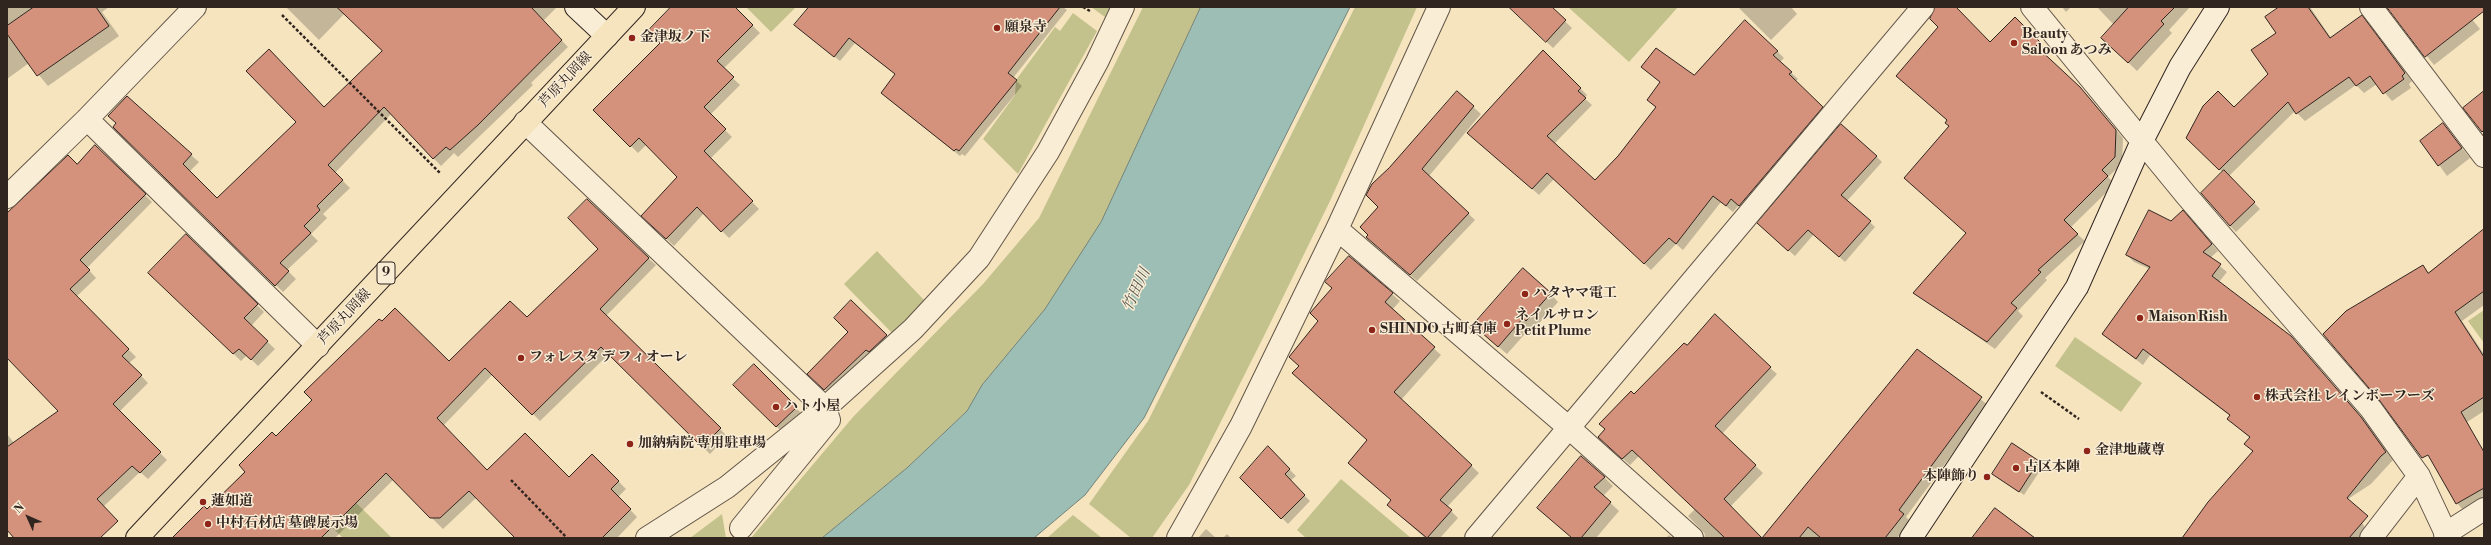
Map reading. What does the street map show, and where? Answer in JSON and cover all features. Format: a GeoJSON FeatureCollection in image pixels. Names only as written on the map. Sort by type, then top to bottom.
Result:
{"type":"FeatureCollection","features":[{"type":"Feature","properties":{"kind":"main road","name":"芦原丸岡線"},"geometry":{"type":"LineString","coordinates":[[137,538],[634,7]]}},
{"type":"Feature","properties":{"kind":"street"},"geometry":{"type":"LineString","coordinates":[[7,197],[87,119],[195,7]]}},
{"type":"Feature","properties":{"kind":"street"},"geometry":{"type":"LineString","coordinates":[[576,7],[607,36]]}},
{"type":"Feature","properties":{"kind":"street"},"geometry":{"type":"LineString","coordinates":[[647,538],[727,487],[825,408],[913,329],[979,258],[1048,152],[1097,62],[1123,7]]}},
{"type":"Feature","properties":{"kind":"street"},"geometry":{"type":"LineString","coordinates":[[1178,538],[1241,426],[1337,229],[1439,7]]}},
{"type":"Feature","properties":{"kind":"street"},"geometry":{"type":"LineString","coordinates":[[1476,538],[1568,427],[1924,7]]}},
{"type":"Feature","properties":{"kind":"street"},"geometry":{"type":"LineString","coordinates":[[2032,7],[2142,141],[2371,409],[2419,476],[2446,536],[2484,509]]}},
{"type":"Feature","properties":{"kind":"street"},"geometry":{"type":"LineString","coordinates":[[1911,538],[2077,287],[2142,141],[2180,67],[2218,7]]}},
{"type":"Feature","properties":{"kind":"street"},"geometry":{"type":"LineString","coordinates":[[2372,7],[2484,156]]}},
{"type":"Feature","properties":{"kind":"street"},"geometry":{"type":"LineString","coordinates":[[87,119],[318,346]]}},
{"type":"Feature","properties":{"kind":"street"},"geometry":{"type":"LineString","coordinates":[[525,122],[825,408],[829,420],[741,528]]}},
{"type":"Feature","properties":{"kind":"street"},"geometry":{"type":"LineString","coordinates":[[1337,229],[1568,427],[1692,538]]}},
{"type":"Feature","properties":{"kind":"street"},"geometry":{"type":"LineString","coordinates":[[2371,538],[2419,476]]}},
{"type":"Feature","properties":{"kind":"path"},"geometry":{"type":"LineString","coordinates":[[282,15],[443,177]]}},
{"type":"Feature","properties":{"kind":"path"},"geometry":{"type":"LineString","coordinates":[[2034,387],[2079,419]]}},
{"type":"Feature","properties":{"kind":"path"},"geometry":{"type":"LineString","coordinates":[[511,480],[567,538]]}},
{"type":"Feature","properties":{"kind":"shaded area"},"geometry":{"type":"Polygon","coordinates":[[[746,7],[796,7],[771,32],[746,7]]]}},
{"type":"Feature","properties":{"kind":"shaded area"},"geometry":{"type":"Polygon","coordinates":[[[1091,7],[1110,7],[1105,17],[1091,7]]]}},
{"type":"Feature","properties":{"kind":"shaded area"},"geometry":{"type":"Polygon","coordinates":[[[1143,7],[1201,7],[1101,222],[1045,309],[982,385],[967,411],[908,467],[822,538],[751,538],[853,417],[983,284],[1039,218],[1143,7]]]}},
{"type":"Feature","properties":{"kind":"shaded area"},"geometry":{"type":"Polygon","coordinates":[[[1355,7],[1417,7],[1330,201],[1189,485],[1152,538],[1131,538],[1089,504],[1148,421],[1355,7]]]}},
{"type":"Feature","properties":{"kind":"shaded area"},"geometry":{"type":"Polygon","coordinates":[[[1568,7],[1678,7],[1629,62],[1568,7]]]}},
{"type":"Feature","properties":{"kind":"shaded area"},"geometry":{"type":"Polygon","coordinates":[[[1073,13],[1097,31],[1018,174],[983,139],[1015,95],[1016,80],[1055,27],[1060,31],[1073,13]]]}},
{"type":"Feature","properties":{"kind":"shaded area"},"geometry":{"type":"Polygon","coordinates":[[[877,251],[925,301],[892,333],[844,284],[877,251]]]}},
{"type":"Feature","properties":{"kind":"shaded area"},"geometry":{"type":"Polygon","coordinates":[[[2484,310],[2484,343],[2468,321],[2484,310]]]}},
{"type":"Feature","properties":{"kind":"shaded area"},"geometry":{"type":"Polygon","coordinates":[[[2075,337],[2142,383],[2121,412],[2055,366],[2075,337]]]}},
{"type":"Feature","properties":{"kind":"shaded area"},"geometry":{"type":"Polygon","coordinates":[[[1341,479],[1411,538],[1306,538],[1297,530],[1341,479]]]}},
{"type":"Feature","properties":{"kind":"shaded area"},"geometry":{"type":"Polygon","coordinates":[[[344,491],[392,538],[343,538],[320,516],[344,491]]]}},
{"type":"Feature","properties":{"kind":"shaded area"},"geometry":{"type":"Polygon","coordinates":[[[722,514],[726,538],[690,538],[722,514]]]}},
{"type":"Feature","properties":{"kind":"shaded area"},"geometry":{"type":"Polygon","coordinates":[[[1073,515],[1102,538],[1047,538],[1073,515]]]}},
{"type":"Feature","properties":{"kind":"water","name":"竹田川"},"geometry":{"type":"Polygon","coordinates":[[[1201,7],[1350,7],[1144,418],[1085,495],[1034,538],[822,538],[908,467],[967,411],[982,385],[1045,309],[1101,222],[1201,7]]]}},
{"type":"Feature","properties":{"kind":"building"},"geometry":{"type":"Polygon","coordinates":[[[34,7],[96,7],[109,26],[37,76],[7,34],[7,26],[34,7]]]}},
{"type":"Feature","properties":{"kind":"building"},"geometry":{"type":"Polygon","coordinates":[[[337,7],[531,7],[562,40],[478,125],[450,150],[446,147],[433,159],[384,107],[328,165],[343,180],[317,206],[320,210],[304,226],[311,233],[280,263],[289,271],[275,286],[113,127],[116,123],[108,116],[127,96],[192,154],[183,164],[217,198],[296,122],[246,71],[269,49],[324,107],[382,51],[337,7]]]}},
{"type":"Feature","properties":{"kind":"building"},"geometry":{"type":"Polygon","coordinates":[[[671,7],[735,7],[753,25],[717,61],[734,77],[704,107],[726,129],[704,151],[753,201],[721,232],[697,207],[666,239],[641,216],[677,177],[639,138],[630,147],[593,110],[660,43],[648,31],[671,7]]]}},
{"type":"Feature","properties":{"kind":"building"},"geometry":{"type":"Polygon","coordinates":[[[809,7],[1060,7],[1008,73],[1017,80],[959,151],[956,149],[954,151],[881,93],[895,74],[849,38],[834,57],[794,25],[809,7]]]}},
{"type":"Feature","properties":{"kind":"building"},"geometry":{"type":"Polygon","coordinates":[[[1509,7],[1552,7],[1566,20],[1546,42],[1509,7]]]}},
{"type":"Feature","properties":{"kind":"building"},"geometry":{"type":"Polygon","coordinates":[[[1935,7],[1956,7],[1990,42],[2015,17],[2040,42],[2036,46],[2080,87],[2116,130],[2115,157],[2102,170],[2108,176],[2064,220],[2078,234],[2038,270],[2041,272],[2011,303],[2017,308],[1987,342],[1913,293],[1966,233],[1904,178],[1949,126],[1945,123],[1947,120],[1896,76],[1938,27],[1930,19],[1935,7]]]}},
{"type":"Feature","properties":{"kind":"building"},"geometry":{"type":"Polygon","coordinates":[[[2129,7],[2175,7],[2161,21],[2164,24],[2128,63],[2101,38],[2129,7]]]}},
{"type":"Feature","properties":{"kind":"building"},"geometry":{"type":"Polygon","coordinates":[[[2279,7],[2308,7],[2330,38],[2362,15],[2405,73],[2402,76],[2404,79],[2383,94],[2370,76],[2356,86],[2349,77],[2296,114],[2288,102],[2219,170],[2186,138],[2203,106],[2218,91],[2234,107],[2268,74],[2251,50],[2276,33],[2265,17],[2279,7]]]}},
{"type":"Feature","properties":{"kind":"building"},"geometry":{"type":"Polygon","coordinates":[[[2387,7],[2484,7],[2484,11],[2425,57],[2387,7]]]}},
{"type":"Feature","properties":{"kind":"building"},"geometry":{"type":"Polygon","coordinates":[[[1745,20],[1778,51],[1773,55],[1792,72],[1789,74],[1823,107],[1739,206],[1731,199],[1726,206],[1713,196],[1676,244],[1669,238],[1644,264],[1547,173],[1532,189],[1467,133],[1543,50],[1581,88],[1578,91],[1586,98],[1547,136],[1595,180],[1618,156],[1656,107],[1647,100],[1660,82],[1641,67],[1656,48],[1694,75],[1745,20]]]}},
{"type":"Feature","properties":{"kind":"building"},"geometry":{"type":"Polygon","coordinates":[[[1457,91],[1474,106],[1422,169],[1469,213],[1410,275],[1366,237],[1368,235],[1360,227],[1378,207],[1366,195],[1372,184],[1389,168],[1457,91]]]}},
{"type":"Feature","properties":{"kind":"building"},"geometry":{"type":"Polygon","coordinates":[[[2484,91],[2484,130],[2482,132],[2463,108],[2484,91]]]}},
{"type":"Feature","properties":{"kind":"building"},"geometry":{"type":"Polygon","coordinates":[[[2443,123],[2462,148],[2438,166],[2420,141],[2443,123]]]}},
{"type":"Feature","properties":{"kind":"building"},"geometry":{"type":"Polygon","coordinates":[[[1841,124],[1877,156],[1841,195],[1871,221],[1839,257],[1808,230],[1788,251],[1757,223],[1841,124]]]}},
{"type":"Feature","properties":{"kind":"building"},"geometry":{"type":"Polygon","coordinates":[[[95,145],[146,194],[80,260],[90,270],[70,289],[129,349],[122,356],[142,375],[113,404],[161,452],[140,473],[132,466],[97,499],[118,521],[100,538],[14,538],[7,530],[7,447],[58,411],[7,358],[7,213],[68,155],[77,164],[95,145]]]}},
{"type":"Feature","properties":{"kind":"building"},"geometry":{"type":"Polygon","coordinates":[[[2224,170],[2255,202],[2230,226],[2201,193],[2224,170]]]}},
{"type":"Feature","properties":{"kind":"building"},"geometry":{"type":"Polygon","coordinates":[[[587,199],[649,258],[600,309],[721,428],[702,447],[601,347],[532,415],[485,368],[437,418],[487,470],[525,433],[569,477],[592,454],[619,481],[611,489],[631,509],[602,538],[515,538],[469,491],[440,518],[430,518],[386,473],[321,538],[172,538],[204,506],[207,509],[245,472],[239,465],[272,432],[276,436],[312,400],[304,392],[379,319],[382,321],[395,308],[449,361],[510,301],[527,317],[598,249],[568,218],[587,199]]]}},
{"type":"Feature","properties":{"kind":"building"},"geometry":{"type":"Polygon","coordinates":[[[2149,210],[2171,221],[2183,210],[2212,244],[2203,252],[2221,264],[2212,276],[2291,336],[2361,417],[2386,452],[2381,456],[2347,498],[2368,516],[2349,538],[2182,538],[2208,502],[2253,451],[2244,444],[2250,437],[2227,419],[2230,415],[2143,349],[2136,359],[2102,334],[2150,267],[2126,255],[2149,210]]]}},
{"type":"Feature","properties":{"kind":"building"},"geometry":{"type":"Polygon","coordinates":[[[2484,229],[2484,291],[2455,312],[2484,357],[2484,397],[2461,412],[2484,452],[2484,488],[2456,504],[2428,455],[2422,458],[2380,401],[2323,334],[2346,311],[2423,265],[2428,273],[2484,229]]]}},
{"type":"Feature","properties":{"kind":"building"},"geometry":{"type":"Polygon","coordinates":[[[186,234],[258,304],[244,318],[268,341],[251,360],[239,349],[233,354],[148,273],[186,234]]]}},
{"type":"Feature","properties":{"kind":"building"},"geometry":{"type":"Polygon","coordinates":[[[1349,256],[1393,293],[1385,302],[1435,347],[1394,392],[1472,465],[1440,500],[1452,510],[1427,538],[1387,505],[1391,500],[1348,463],[1367,440],[1292,373],[1299,366],[1289,357],[1318,321],[1310,313],[1332,288],[1325,282],[1349,256]]]}},
{"type":"Feature","properties":{"kind":"building"},"geometry":{"type":"Polygon","coordinates":[[[1523,268],[1551,293],[1526,321],[1523,318],[1498,347],[1473,325],[1523,268]]]}},
{"type":"Feature","properties":{"kind":"building"},"geometry":{"type":"Polygon","coordinates":[[[851,300],[887,335],[869,352],[866,350],[824,390],[807,374],[848,332],[834,318],[851,300]]]}},
{"type":"Feature","properties":{"kind":"building"},"geometry":{"type":"Polygon","coordinates":[[[1715,314],[1771,367],[1715,426],[1756,465],[1724,499],[1762,538],[1725,538],[1632,450],[1622,459],[1598,437],[1605,429],[1599,424],[1631,391],[1634,394],[1684,343],[1687,345],[1715,314]]]}},
{"type":"Feature","properties":{"kind":"building"},"geometry":{"type":"Polygon","coordinates":[[[1917,349],[1982,397],[1899,510],[1904,514],[1885,538],[1821,538],[1808,527],[1799,538],[1762,538],[1917,349]]]}},
{"type":"Feature","properties":{"kind":"building"},"geometry":{"type":"Polygon","coordinates":[[[754,364],[797,407],[776,427],[733,385],[754,364]]]}},
{"type":"Feature","properties":{"kind":"building","name":"古区本陣"},"geometry":{"type":"Polygon","coordinates":[[[2012,443],[2039,461],[2019,492],[1992,474],[2012,443]]]}},
{"type":"Feature","properties":{"kind":"building"},"geometry":{"type":"Polygon","coordinates":[[[1268,446],[1290,469],[1285,474],[1305,495],[1281,519],[1240,478],[1268,446]]]}},
{"type":"Feature","properties":{"kind":"building"},"geometry":{"type":"Polygon","coordinates":[[[1581,456],[1605,477],[1594,487],[1611,502],[1581,538],[1572,538],[1537,508],[1581,456]]]}},
{"type":"Feature","properties":{"kind":"building"},"geometry":{"type":"Polygon","coordinates":[[[1995,508],[2035,538],[1972,538],[1995,508]]]}},
{"type":"Feature","properties":{"kind":"place","name":"願泉寺"},"geometry":{"type":"Point","coordinates":[997,28]}},
{"type":"Feature","properties":{"kind":"place","name":"金津坂ノ下"},"geometry":{"type":"Point","coordinates":[632,38]}},
{"type":"Feature","properties":{"kind":"place","name":"Beauty Saloon あつみ"},"geometry":{"type":"Point","coordinates":[2014,43]}},
{"type":"Feature","properties":{"kind":"place","name":"ハタヤマ電工"},"geometry":{"type":"Point","coordinates":[1525,294]}},
{"type":"Feature","properties":{"kind":"place","name":"Maison Rish"},"geometry":{"type":"Point","coordinates":[2140,318]}},
{"type":"Feature","properties":{"kind":"place","name":"ネイルサロン Petit Plume"},"geometry":{"type":"Point","coordinates":[1507,324]}},
{"type":"Feature","properties":{"kind":"place","name":"SHINDO 古町倉庫"},"geometry":{"type":"Point","coordinates":[1372,330]}},
{"type":"Feature","properties":{"kind":"place","name":"フォレスタ デ フィオーレ"},"geometry":{"type":"Point","coordinates":[521,358]}},
{"type":"Feature","properties":{"kind":"place","name":"株式会社 レインボーフーズ"},"geometry":{"type":"Point","coordinates":[2257,397]}},
{"type":"Feature","properties":{"kind":"place","name":"ハト小屋"},"geometry":{"type":"Point","coordinates":[776,407]}},
{"type":"Feature","properties":{"kind":"place","name":"加納病院 専用駐車場"},"geometry":{"type":"Point","coordinates":[630,444]}},
{"type":"Feature","properties":{"kind":"place","name":"金津地蔵尊"},"geometry":{"type":"Point","coordinates":[2087,451]}},
{"type":"Feature","properties":{"kind":"place","name":"古区本陣"},"geometry":{"type":"Point","coordinates":[2016,468]}},
{"type":"Feature","properties":{"kind":"place","name":"本陣飾り"},"geometry":{"type":"Point","coordinates":[1987,477]}},
{"type":"Feature","properties":{"kind":"place","name":"蓮如道"},"geometry":{"type":"Point","coordinates":[203,502]}},
{"type":"Feature","properties":{"kind":"place","name":"中村石材店 墓碑展示場"},"geometry":{"type":"Point","coordinates":[208,524]}}]}
